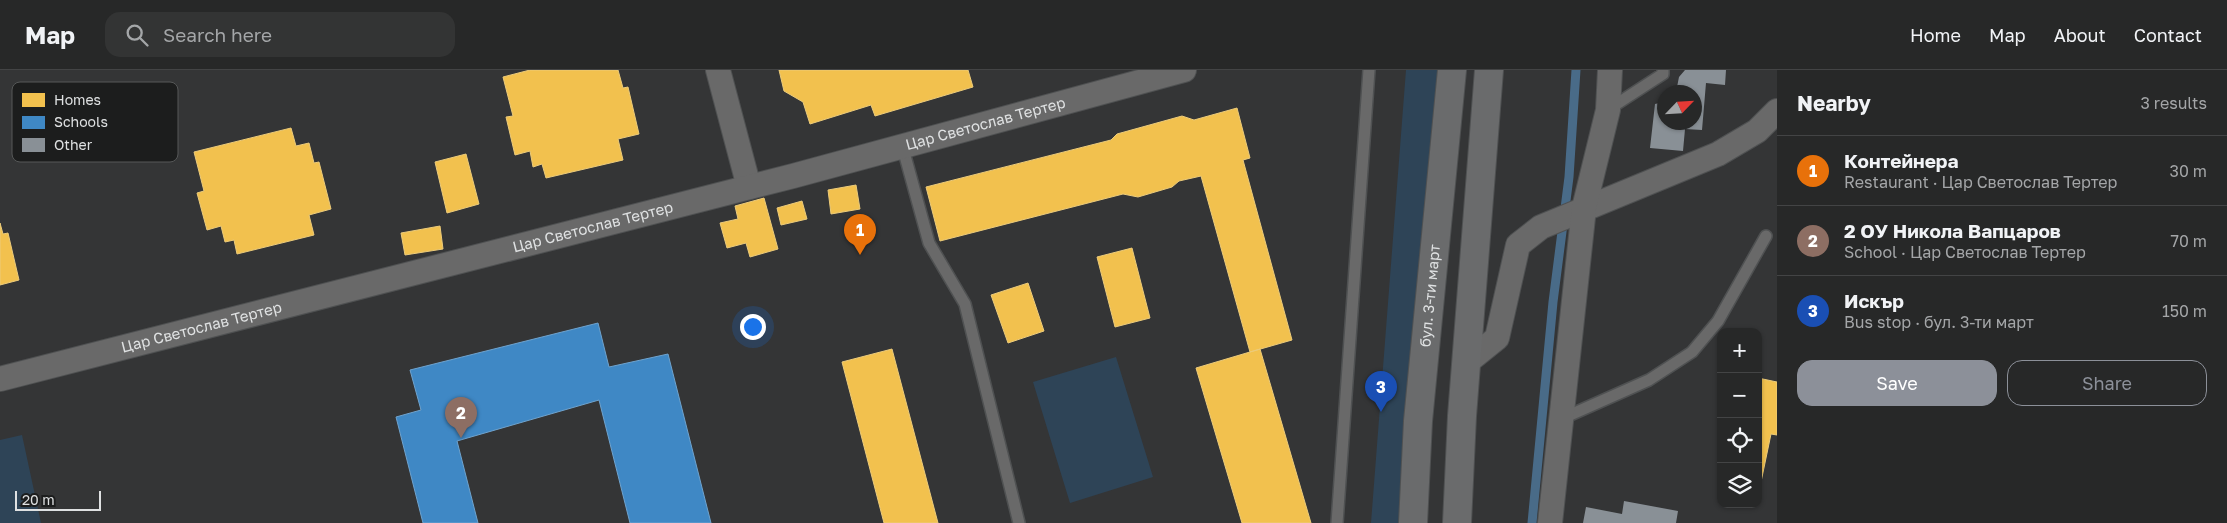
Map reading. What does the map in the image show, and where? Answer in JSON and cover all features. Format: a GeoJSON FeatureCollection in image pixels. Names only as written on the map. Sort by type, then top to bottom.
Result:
{"type":"FeatureCollection","features":[{"type":"Feature","properties":{"kind":"street"},"geometry":{"type":"LineString","coordinates":[[718,70],[750,187]]}},
{"type":"Feature","properties":{"kind":"street","name":"Цар Светослав Тертер"},"geometry":{"type":"LineString","coordinates":[[0,379],[750,187],[1184,70]]}},
{"type":"Feature","properties":{"kind":"street","name":"бул. 3-ти март"},"geometry":{"type":"LineString","coordinates":[[1413,523],[1418,420],[1452,70]]}},
{"type":"Feature","properties":{"kind":"street"},"geometry":{"type":"LineString","coordinates":[[1457,523],[1466,363],[1489,70]]}},
{"type":"Feature","properties":{"kind":"street"},"geometry":{"type":"LineString","coordinates":[[1550,523],[1580,210],[1608,110],[1610,70]]}},
{"type":"Feature","properties":{"kind":"street"},"geometry":{"type":"LineString","coordinates":[[1466,363],[1497,338],[1518,245],[1541,227],[1718,154],[1757,131],[1777,111]]}},
{"type":"Feature","properties":{"kind":"lane"},"geometry":{"type":"LineString","coordinates":[[1336,523],[1369,70]]}},
{"type":"Feature","properties":{"kind":"lane"},"geometry":{"type":"LineString","coordinates":[[1608,110],[1662,74],[1663,70]]}},
{"type":"Feature","properties":{"kind":"lane"},"geometry":{"type":"LineString","coordinates":[[902,146],[929,243],[965,304],[1019,523]]}},
{"type":"Feature","properties":{"kind":"lane"},"geometry":{"type":"LineString","coordinates":[[1560,419],[1649,380],[1692,352],[1718,322],[1766,236]]}},
{"type":"Feature","properties":{"kind":"shaded area"},"geometry":{"type":"Polygon","coordinates":[[[1406,70],[1452,70],[1413,523],[1371,523],[1406,70]]]}},
{"type":"Feature","properties":{"kind":"shaded area"},"geometry":{"type":"Polygon","coordinates":[[[1116,357],[1153,477],[1070,503],[1033,382],[1116,357]]]}},
{"type":"Feature","properties":{"kind":"shaded area"},"geometry":{"type":"Polygon","coordinates":[[[22,435],[41,523],[0,523],[0,440],[22,435]]]}},
{"type":"Feature","properties":{"kind":"building: Homes"},"geometry":{"type":"Polygon","coordinates":[[[530,70],[618,70],[623,88],[628,87],[639,134],[618,139],[623,160],[546,178],[542,164],[533,167],[530,151],[515,155],[506,117],[513,116],[503,77],[530,70]]]}},
{"type":"Feature","properties":{"kind":"building: Homes"},"geometry":{"type":"Polygon","coordinates":[[[779,70],[968,70],[973,87],[875,116],[871,105],[810,124],[803,102],[784,91],[779,70]]]}},
{"type":"Feature","properties":{"kind":"building: Homes"},"geometry":{"type":"Polygon","coordinates":[[[1237,108],[1250,158],[1243,160],[1292,340],[1250,352],[1201,176],[1179,181],[1172,187],[1138,197],[1123,194],[940,241],[926,187],[1111,140],[1117,134],[1182,116],[1194,120],[1237,108]]]}},
{"type":"Feature","properties":{"kind":"building: Homes"},"geometry":{"type":"Polygon","coordinates":[[[291,128],[296,146],[309,143],[314,163],[319,162],[331,209],[309,215],[314,235],[237,254],[234,240],[225,242],[221,226],[207,230],[197,193],[204,191],[194,152],[291,128]]]}},
{"type":"Feature","properties":{"kind":"building: Homes"},"geometry":{"type":"Polygon","coordinates":[[[466,154],[479,204],[447,213],[435,162],[466,154]]]}},
{"type":"Feature","properties":{"kind":"building: Homes"},"geometry":{"type":"Polygon","coordinates":[[[856,185],[860,209],[831,214],[828,190],[856,185]]]}},
{"type":"Feature","properties":{"kind":"building: Homes"},"geometry":{"type":"Polygon","coordinates":[[[764,198],[778,249],[750,257],[746,243],[727,248],[720,223],[738,219],[735,206],[764,198]]]}},
{"type":"Feature","properties":{"kind":"building: Homes"},"geometry":{"type":"Polygon","coordinates":[[[802,201],[807,219],[781,225],[777,208],[802,201]]]}},
{"type":"Feature","properties":{"kind":"building: Homes"},"geometry":{"type":"Polygon","coordinates":[[[0,223],[3,234],[8,233],[19,280],[0,285],[0,223]]]}},
{"type":"Feature","properties":{"kind":"building: Homes"},"geometry":{"type":"Polygon","coordinates":[[[440,226],[443,249],[405,255],[401,233],[440,226]]]}},
{"type":"Feature","properties":{"kind":"building: Homes"},"geometry":{"type":"Polygon","coordinates":[[[1132,248],[1150,318],[1115,327],[1097,257],[1132,248]]]}},
{"type":"Feature","properties":{"kind":"building: Homes"},"geometry":{"type":"Polygon","coordinates":[[[1028,283],[1044,331],[1008,343],[991,295],[1028,283]]]}},
{"type":"Feature","properties":{"kind":"building: Homes"},"geometry":{"type":"Polygon","coordinates":[[[892,349],[938,523],[884,523],[842,362],[892,349]]]}},
{"type":"Feature","properties":{"kind":"building: Homes"},"geometry":{"type":"Polygon","coordinates":[[[1260,349],[1311,523],[1242,523],[1196,368],[1260,349]]]}},
{"type":"Feature","properties":{"kind":"building: Homes"},"geometry":{"type":"Polygon","coordinates":[[[1762,379],[1777,382],[1777,435],[1771,434],[1762,477],[1762,379]]]}},
{"type":"Feature","properties":{"kind":"building: Schools"},"geometry":{"type":"Polygon","coordinates":[[[598,323],[609,367],[668,354],[711,523],[630,523],[599,400],[457,441],[478,523],[423,523],[396,417],[421,410],[410,370],[598,323]]]}},
{"type":"Feature","properties":{"kind":"building: Other"},"geometry":{"type":"Polygon","coordinates":[[[1685,70],[1726,70],[1725,85],[1706,83],[1702,130],[1702,85],[1677,85],[1679,77],[1685,70]]]}},
{"type":"Feature","properties":{"kind":"building: Other"},"geometry":{"type":"Polygon","coordinates":[[[1655,104],[1657,104],[1657,130],[1685,130],[1683,151],[1650,148],[1655,104]]]}},
{"type":"Feature","properties":{"kind":"building: Other"},"geometry":{"type":"Polygon","coordinates":[[[1624,501],[1678,511],[1676,523],[1583,523],[1586,507],[1622,514],[1624,501]]]}},
{"type":"Feature","properties":{"kind":"waterway"},"geometry":{"type":"LineString","coordinates":[[1532,523],[1553,302],[1569,177],[1576,70]]}},
{"type":"Feature","properties":{"kind":"place","name":"Контейнера"},"geometry":{"type":"Point","coordinates":[860,255]}},
{"type":"Feature","properties":{"kind":"place","name":"Искър"},"geometry":{"type":"Point","coordinates":[1381,412]}},
{"type":"Feature","properties":{"kind":"place","name":"2 ОУ Никола Вапцаров"},"geometry":{"type":"Point","coordinates":[461,438]}}]}
